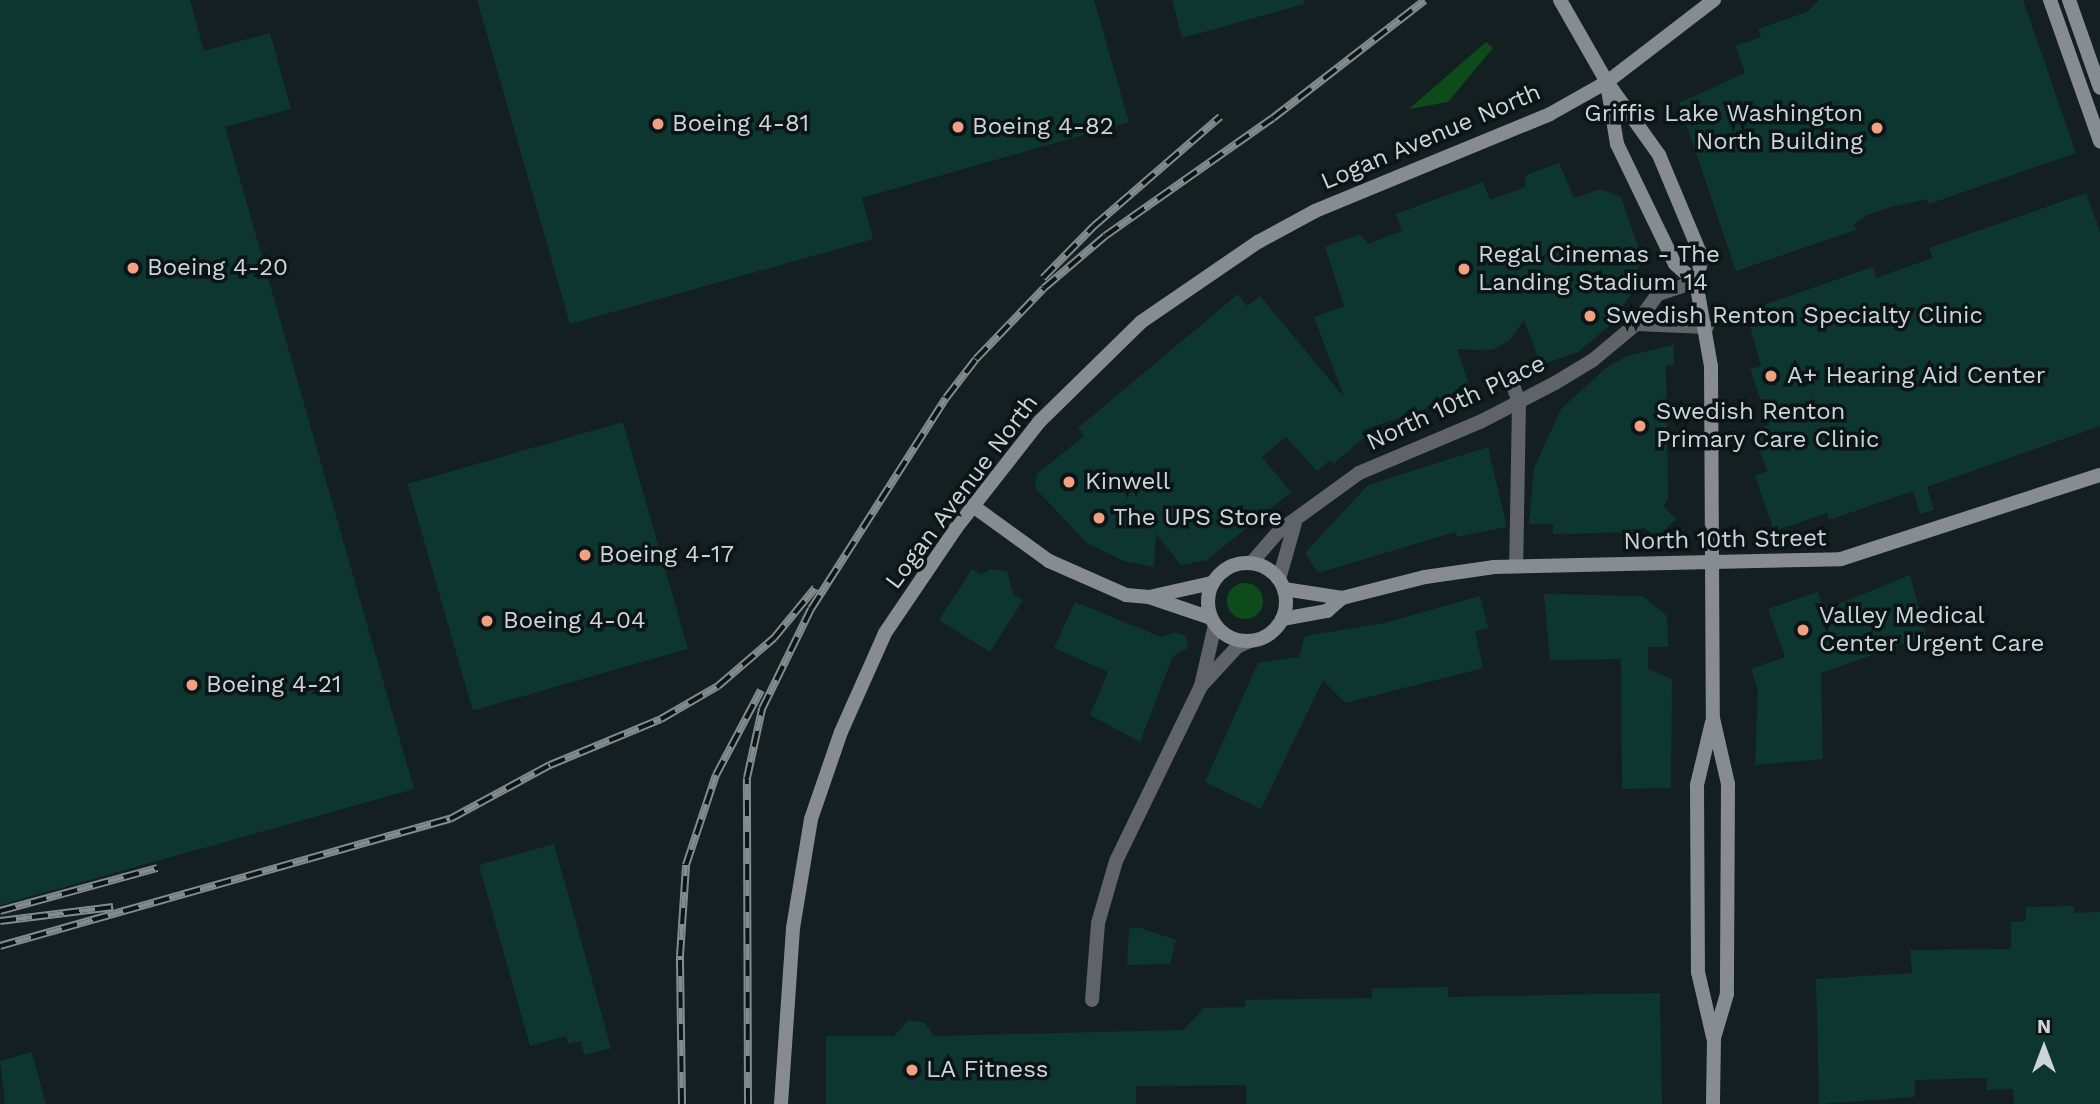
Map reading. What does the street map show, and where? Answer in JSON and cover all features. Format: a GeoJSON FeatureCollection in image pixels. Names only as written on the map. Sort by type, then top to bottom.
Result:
{"type":"FeatureCollection","features":[{"type":"Feature","properties":{"kind":"street"},"geometry":{"type":"LineString","coordinates":[[1560,0],[1607,82],[1644,129],[1683,206],[1702,258],[1696,282],[1707,327],[1713,718],[1697,798],[1699,982],[1714,1038]]}},
{"type":"Feature","properties":{"kind":"street","name":"Logan Avenue North"},"geometry":{"type":"LineString","coordinates":[[781,1104],[787,970],[811,820],[841,732],[885,633],[972,506],[1090,368],[1203,276],[1315,211],[1550,114],[1607,82],[1714,0]]}},
{"type":"Feature","properties":{"kind":"street"},"geometry":{"type":"LineString","coordinates":[[2050,0],[2100,141]]}},
{"type":"Feature","properties":{"kind":"street"},"geometry":{"type":"LineString","coordinates":[[2069,0],[2100,88]]}},
{"type":"Feature","properties":{"kind":"street"},"geometry":{"type":"LineString","coordinates":[[1607,82],[1617,144],[1675,264],[1696,282]]}},
{"type":"Feature","properties":{"kind":"street","name":"North 10th Place"},"geometry":{"type":"LineString","coordinates":[[1252,562],[1279,531],[1295,523],[1359,472],[1519,402],[1593,360],[1636,324],[1658,293],[1696,282]]}},
{"type":"Feature","properties":{"kind":"street"},"geometry":{"type":"LineString","coordinates":[[1636,324],[1707,327]]}},
{"type":"Feature","properties":{"kind":"street"},"geometry":{"type":"LineString","coordinates":[[1511,380],[1519,402],[1516,566]]}},
{"type":"Feature","properties":{"kind":"street","name":"North 10th Street"},"geometry":{"type":"LineString","coordinates":[[1282,619],[1327,611],[1342,598],[1425,577],[1516,566],[1807,564],[1872,553],[2100,475]]}},
{"type":"Feature","properties":{"kind":"street"},"geometry":{"type":"LineString","coordinates":[[972,506],[1049,561],[1126,595],[1149,597],[1213,622],[1228,637],[1250,641]]}},
{"type":"Feature","properties":{"kind":"street"},"geometry":{"type":"LineString","coordinates":[[1201,686],[1237,647],[1270,634],[1282,619],[1282,584],[1295,523]]}},
{"type":"Feature","properties":{"kind":"street"},"geometry":{"type":"LineString","coordinates":[[1149,597],[1212,583],[1229,566],[1252,562],[1282,584]]}},
{"type":"Feature","properties":{"kind":"street"},"geometry":{"type":"LineString","coordinates":[[1093,1000],[1098,923],[1116,861],[1201,686],[1213,622],[1212,583]]}},
{"type":"Feature","properties":{"kind":"street","name":"North 10th Street"},"geometry":{"type":"LineString","coordinates":[[1282,584],[1342,598]]}},
{"type":"Feature","properties":{"kind":"street"},"geometry":{"type":"LineString","coordinates":[[1713,718],[1728,784],[1727,994],[1714,1038],[1713,1104]]}},
{"type":"Feature","properties":{"kind":"green space"},"geometry":{"type":"Polygon","coordinates":[[[1486,42],[1493,48],[1448,102],[1409,109],[1486,42]]]}},
{"type":"Feature","properties":{"kind":"green space"},"geometry":{"type":"Polygon","coordinates":[[[1245,583],[1258,588],[1263,601],[1258,614],[1245,619],[1232,614],[1227,601],[1232,588],[1245,583]]]}},
{"type":"Feature","properties":{"kind":"building"},"geometry":{"type":"Polygon","coordinates":[[[0,0],[190,0],[204,51],[270,33],[291,109],[225,127],[414,789],[0,905],[0,0]]]}},
{"type":"Feature","properties":{"kind":"building"},"geometry":{"type":"Polygon","coordinates":[[[477,0],[1094,0],[1129,122],[862,198],[873,239],[570,324],[477,0]]]}},
{"type":"Feature","properties":{"kind":"building"},"geometry":{"type":"Polygon","coordinates":[[[1172,0],[1304,0],[1304,4],[1182,38],[1172,0]]]}},
{"type":"Feature","properties":{"kind":"building","name":"Griffis Lake Washington North Building"},"geometry":{"type":"Polygon","coordinates":[[[1819,0],[2023,0],[2076,153],[1929,204],[1927,199],[1867,215],[1854,224],[1856,230],[1736,271],[1679,103],[1745,73],[1736,46],[1761,37],[1758,29],[1807,12],[1819,0]]]}},
{"type":"Feature","properties":{"kind":"building"},"geometry":{"type":"Polygon","coordinates":[[[1559,163],[1574,198],[1600,189],[1621,197],[1644,264],[1638,266],[1637,285],[1622,307],[1612,311],[1615,321],[1578,352],[1541,365],[1524,320],[1509,341],[1492,350],[1457,349],[1472,393],[1363,430],[1365,437],[1333,464],[1330,460],[1317,471],[1286,437],[1262,457],[1291,492],[1207,560],[1181,565],[1156,534],[1154,567],[1124,561],[1087,543],[1035,488],[1037,474],[1084,436],[1078,428],[1238,294],[1247,306],[1260,296],[1344,397],[1314,317],[1344,306],[1325,247],[1360,234],[1368,244],[1402,231],[1396,214],[1483,182],[1490,200],[1525,187],[1526,175],[1559,163]]]}},
{"type":"Feature","properties":{"kind":"building"},"geometry":{"type":"Polygon","coordinates":[[[2086,193],[2100,232],[2100,426],[1927,487],[1934,510],[1920,514],[1913,491],[1829,520],[1827,513],[1774,531],[1755,476],[1767,471],[1753,431],[1769,425],[1750,369],[1761,366],[1746,311],[1873,267],[1876,278],[1933,258],[1929,248],[2086,193]]]}},
{"type":"Feature","properties":{"kind":"building"},"geometry":{"type":"Polygon","coordinates":[[[1674,345],[1674,365],[1666,365],[1668,500],[1663,506],[1676,519],[1656,538],[1644,527],[1637,532],[1553,534],[1553,524],[1529,524],[1534,468],[1561,409],[1606,368],[1627,356],[1674,345]]]}},
{"type":"Feature","properties":{"kind":"building","name":"Boeing 4-17"},"geometry":{"type":"Polygon","coordinates":[[[623,422],[688,649],[473,711],[408,484],[623,422]]]}},
{"type":"Feature","properties":{"kind":"building"},"geometry":{"type":"Polygon","coordinates":[[[1488,447],[1507,527],[1457,537],[1455,532],[1318,573],[1305,553],[1368,485],[1488,447]]]}},
{"type":"Feature","properties":{"kind":"building"},"geometry":{"type":"Polygon","coordinates":[[[972,569],[981,575],[990,569],[1007,571],[1013,594],[1023,600],[990,652],[939,620],[972,569]]]}},
{"type":"Feature","properties":{"kind":"building"},"geometry":{"type":"Polygon","coordinates":[[[1910,575],[1926,636],[1821,673],[1823,759],[1755,765],[1758,691],[1751,669],[1785,657],[1768,609],[1818,592],[1824,610],[1910,575]]]}},
{"type":"Feature","properties":{"kind":"building"},"geometry":{"type":"Polygon","coordinates":[[[1544,594],[1643,596],[1667,616],[1668,647],[1648,647],[1648,669],[1672,679],[1671,788],[1622,789],[1621,659],[1550,660],[1544,594]]]}},
{"type":"Feature","properties":{"kind":"building"},"geometry":{"type":"Polygon","coordinates":[[[1480,596],[1488,628],[1475,631],[1483,668],[1345,703],[1323,680],[1261,809],[1205,782],[1258,663],[1299,657],[1305,636],[1384,623],[1480,596]]]}},
{"type":"Feature","properties":{"kind":"building"},"geometry":{"type":"Polygon","coordinates":[[[1075,602],[1161,637],[1175,632],[1186,636],[1188,648],[1173,656],[1140,742],[1090,715],[1108,672],[1054,648],[1075,602]]]}},
{"type":"Feature","properties":{"kind":"building"},"geometry":{"type":"Polygon","coordinates":[[[554,844],[611,1048],[584,1055],[581,1041],[568,1044],[566,1036],[530,1046],[479,865],[554,844]]]}},
{"type":"Feature","properties":{"kind":"building"},"geometry":{"type":"Polygon","coordinates":[[[2074,906],[2074,913],[2100,912],[2100,1104],[2014,1104],[2013,1089],[1986,1090],[1987,1078],[1915,1080],[1915,1097],[1819,1104],[1816,979],[1912,973],[1910,950],[2011,949],[2011,922],[2026,921],[2026,907],[2074,906]]]}},
{"type":"Feature","properties":{"kind":"building"},"geometry":{"type":"Polygon","coordinates":[[[1137,927],[1176,940],[1170,964],[1127,965],[1129,929],[1137,927]]]}},
{"type":"Feature","properties":{"kind":"building"},"geometry":{"type":"Polygon","coordinates":[[[1448,987],[1448,997],[1660,993],[1662,1104],[1246,1104],[1246,1085],[1136,1086],[1136,1104],[826,1104],[826,1036],[894,1036],[909,1020],[925,1023],[934,1036],[1183,1030],[1204,1008],[1245,1007],[1245,1000],[1372,998],[1372,988],[1448,987]]]}},
{"type":"Feature","properties":{"kind":"building"},"geometry":{"type":"Polygon","coordinates":[[[32,1052],[46,1104],[5,1104],[0,1061],[32,1052]]]}},
{"type":"Feature","properties":{"kind":"railway"},"geometry":{"type":"LineString","coordinates":[[748,1104],[747,778],[762,709],[811,609],[946,398],[976,359],[1044,288],[1105,236],[1273,118],[1425,0]]}},
{"type":"Feature","properties":{"kind":"railway"},"geometry":{"type":"LineString","coordinates":[[1043,278],[1094,226],[1220,117]]}},
{"type":"Feature","properties":{"kind":"railway"},"geometry":{"type":"LineString","coordinates":[[0,946],[450,819],[550,765],[661,719],[718,686],[774,638],[815,588]]}},
{"type":"Feature","properties":{"kind":"railway"},"geometry":{"type":"LineString","coordinates":[[682,1104],[680,956],[686,865],[716,775],[761,690]]}},
{"type":"Feature","properties":{"kind":"railway"},"geometry":{"type":"LineString","coordinates":[[0,911],[157,868]]}},
{"type":"Feature","properties":{"kind":"railway"},"geometry":{"type":"LineString","coordinates":[[0,921],[113,907]]}},
{"type":"Feature","properties":{"kind":"place","name":"Boeing 4-81"},"geometry":{"type":"Point","coordinates":[658,124]}},
{"type":"Feature","properties":{"kind":"place","name":"Boeing 4-82"},"geometry":{"type":"Point","coordinates":[958,127]}},
{"type":"Feature","properties":{"kind":"place","name":"Griffis Lake Washington North Building"},"geometry":{"type":"Point","coordinates":[1877,128]}},
{"type":"Feature","properties":{"kind":"place","name":"Boeing 4-20"},"geometry":{"type":"Point","coordinates":[133,268]}},
{"type":"Feature","properties":{"kind":"place","name":"Regal Cinemas - The Landing Stadium 14"},"geometry":{"type":"Point","coordinates":[1464,269]}},
{"type":"Feature","properties":{"kind":"place","name":"Swedish Renton Specialty Clinic"},"geometry":{"type":"Point","coordinates":[1590,316]}},
{"type":"Feature","properties":{"kind":"place","name":"A+ Hearing Aid Center"},"geometry":{"type":"Point","coordinates":[1771,376]}},
{"type":"Feature","properties":{"kind":"place","name":"Swedish Renton Primary Care Clinic"},"geometry":{"type":"Point","coordinates":[1640,426]}},
{"type":"Feature","properties":{"kind":"place","name":"Kinwell"},"geometry":{"type":"Point","coordinates":[1069,482]}},
{"type":"Feature","properties":{"kind":"place","name":"The UPS Store"},"geometry":{"type":"Point","coordinates":[1099,518]}},
{"type":"Feature","properties":{"kind":"place","name":"Boeing 4-17"},"geometry":{"type":"Point","coordinates":[585,555]}},
{"type":"Feature","properties":{"kind":"place","name":"Boeing 4-04"},"geometry":{"type":"Point","coordinates":[487,621]}},
{"type":"Feature","properties":{"kind":"place","name":"Valley Medical Center Urgent Care"},"geometry":{"type":"Point","coordinates":[1803,630]}},
{"type":"Feature","properties":{"kind":"place","name":"Boeing 4-21"},"geometry":{"type":"Point","coordinates":[192,685]}},
{"type":"Feature","properties":{"kind":"place","name":"LA Fitness"},"geometry":{"type":"Point","coordinates":[912,1070]}}]}
